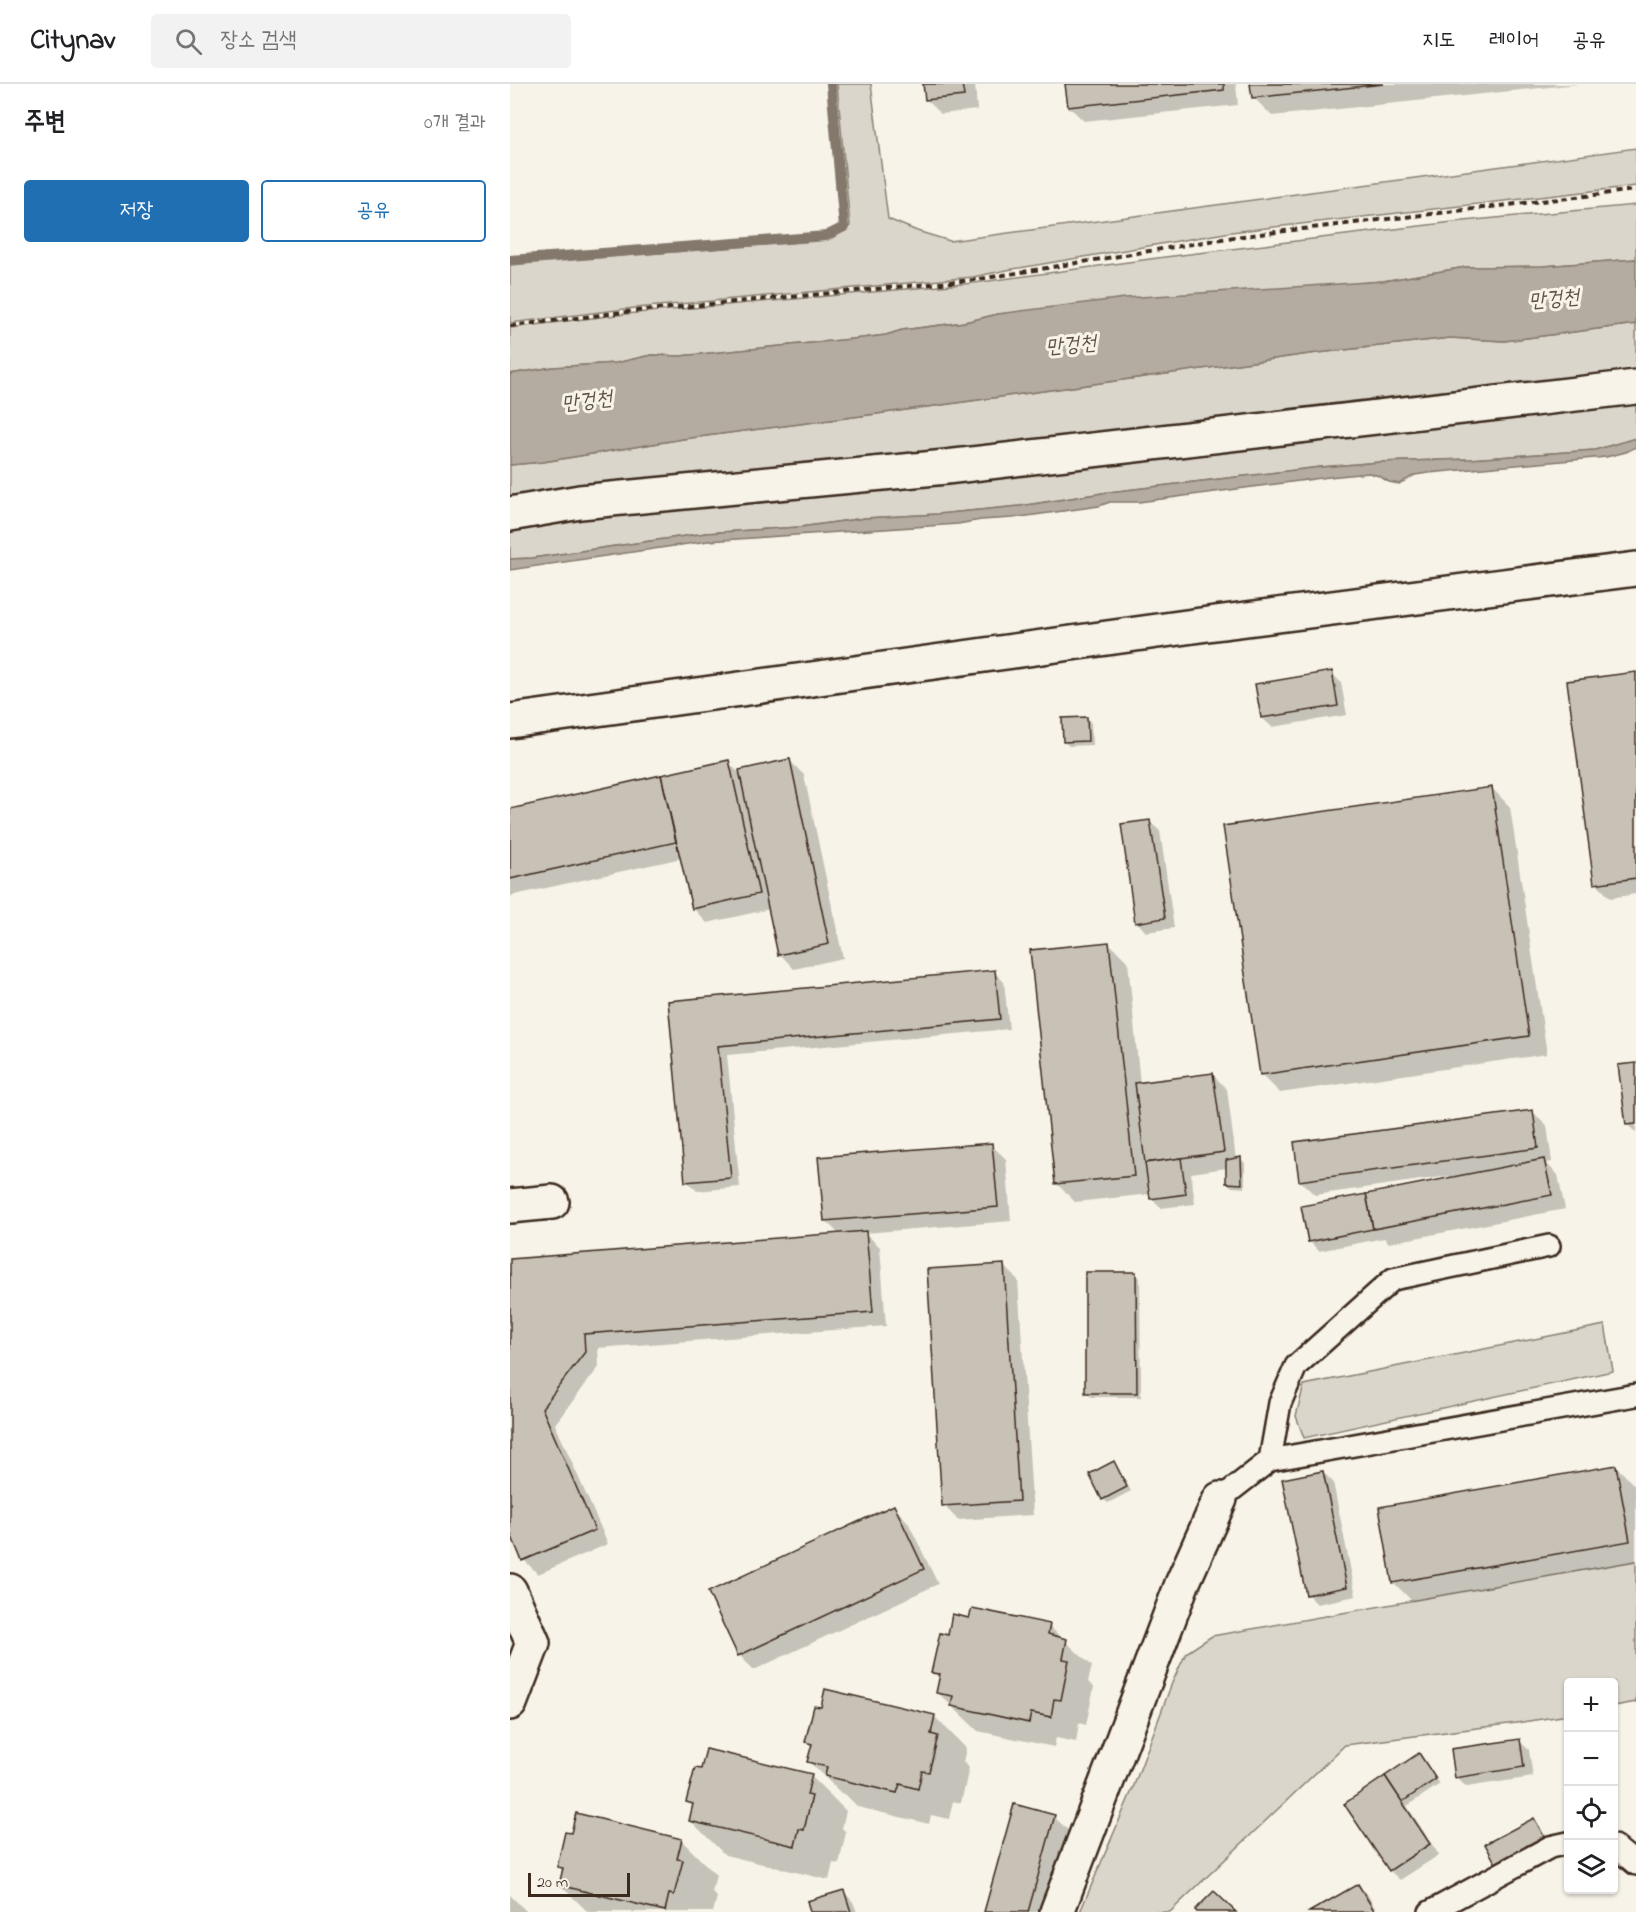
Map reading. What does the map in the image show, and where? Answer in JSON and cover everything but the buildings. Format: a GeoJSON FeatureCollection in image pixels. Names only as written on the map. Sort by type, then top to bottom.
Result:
{"type":"FeatureCollection","features":[{"type":"Feature","properties":{"kind":"street"},"geometry":{"type":"LineString","coordinates":[[510,514],[580,502],[946,467],[1636,387]]}},
{"type":"Feature","properties":{"kind":"street"},"geometry":{"type":"LineString","coordinates":[[510,721],[1215,623],[1636,568]]}},
{"type":"Feature","properties":{"kind":"street"},"geometry":{"type":"LineString","coordinates":[[510,1206],[552,1202]]}},
{"type":"Feature","properties":{"kind":"street"},"geometry":{"type":"LineString","coordinates":[[1057,1912],[1182,1584],[1221,1499]]}},
{"type":"Feature","properties":{"kind":"street"},"geometry":{"type":"LineString","coordinates":[[510,1590],[533,1643],[510,1703]]}},
{"type":"Feature","properties":{"kind":"lane"},"geometry":{"type":"LineString","coordinates":[[1270,1460],[1280,1404],[1296,1366],[1393,1279],[1549,1246]]}},
{"type":"Feature","properties":{"kind":"lane"},"geometry":{"type":"LineString","coordinates":[[1221,1499],[1270,1460],[1636,1395]]}},
{"type":"Feature","properties":{"kind":"lane"},"geometry":{"type":"LineString","coordinates":[[1430,1912],[1550,1847],[1564,1844]]}},
{"type":"Feature","properties":{"kind":"lane"},"geometry":{"type":"LineString","coordinates":[[1618,1849],[1636,1864]]}},
{"type":"Feature","properties":{"kind":"path"},"geometry":{"type":"LineString","coordinates":[[510,326],[625,312],[974,280],[1234,237],[1636,190]]}},
{"type":"Feature","properties":{"kind":"shaded area"},"geometry":{"type":"Polygon","coordinates":[[[837,84],[871,84],[888,219],[950,241],[1636,148],[1636,186],[1231,232],[973,277],[625,309],[510,323],[510,265],[823,240],[850,226],[837,84]]]}},
{"type":"Feature","properties":{"kind":"shaded area"},"geometry":{"type":"Polygon","coordinates":[[[1636,205],[1636,259],[1543,266],[1466,267],[1383,281],[998,314],[965,322],[862,338],[680,356],[651,355],[616,363],[553,367],[510,374],[510,328],[625,314],[974,283],[1453,222],[1636,205]]]}},
{"type":"Feature","properties":{"kind":"shaded area"},"geometry":{"type":"Polygon","coordinates":[[[1636,324],[1636,382],[510,510],[510,465],[543,462],[683,439],[1309,354],[1450,338],[1504,341],[1636,324]]]}},
{"type":"Feature","properties":{"kind":"shaded area"},"geometry":{"type":"Polygon","coordinates":[[[1636,392],[1636,438],[1595,450],[1321,467],[1109,492],[1020,506],[865,518],[800,527],[706,533],[532,558],[510,559],[510,519],[1636,392]]]}},
{"type":"Feature","properties":{"kind":"shaded area"},"geometry":{"type":"Polygon","coordinates":[[[1605,1325],[1613,1371],[1304,1438],[1296,1416],[1304,1385],[1605,1325]]]}},
{"type":"Feature","properties":{"kind":"shaded area"},"geometry":{"type":"Polygon","coordinates":[[[1636,1561],[1636,1702],[1618,1705],[1618,1678],[1564,1678],[1564,1716],[1345,1745],[1170,1912],[1080,1912],[1133,1788],[1172,1683],[1186,1653],[1212,1636],[1636,1561]]]}},
{"type":"Feature","properties":{"kind":"water","name":"만겅천"},"geometry":{"type":"Polygon","coordinates":[[[1636,259],[1636,324],[1504,341],[1450,338],[1309,354],[683,439],[543,462],[510,465],[510,374],[553,367],[616,363],[651,355],[680,356],[862,338],[965,322],[998,314],[1125,298],[1383,281],[1466,267],[1543,266],[1636,259]]]}},
{"type":"Feature","properties":{"kind":"water"},"geometry":{"type":"Polygon","coordinates":[[[1636,438],[1636,447],[1606,457],[1428,473],[1415,475],[1399,484],[1369,473],[1139,502],[1110,502],[1099,506],[958,524],[708,541],[510,570],[510,559],[532,558],[706,533],[800,527],[865,518],[1020,506],[1109,492],[1321,467],[1595,450],[1636,438]]]}},
{"type":"Feature","properties":{"kind":"waterway"},"geometry":{"type":"LineString","coordinates":[[510,260],[826,236],[844,227],[831,84]]}}]}
